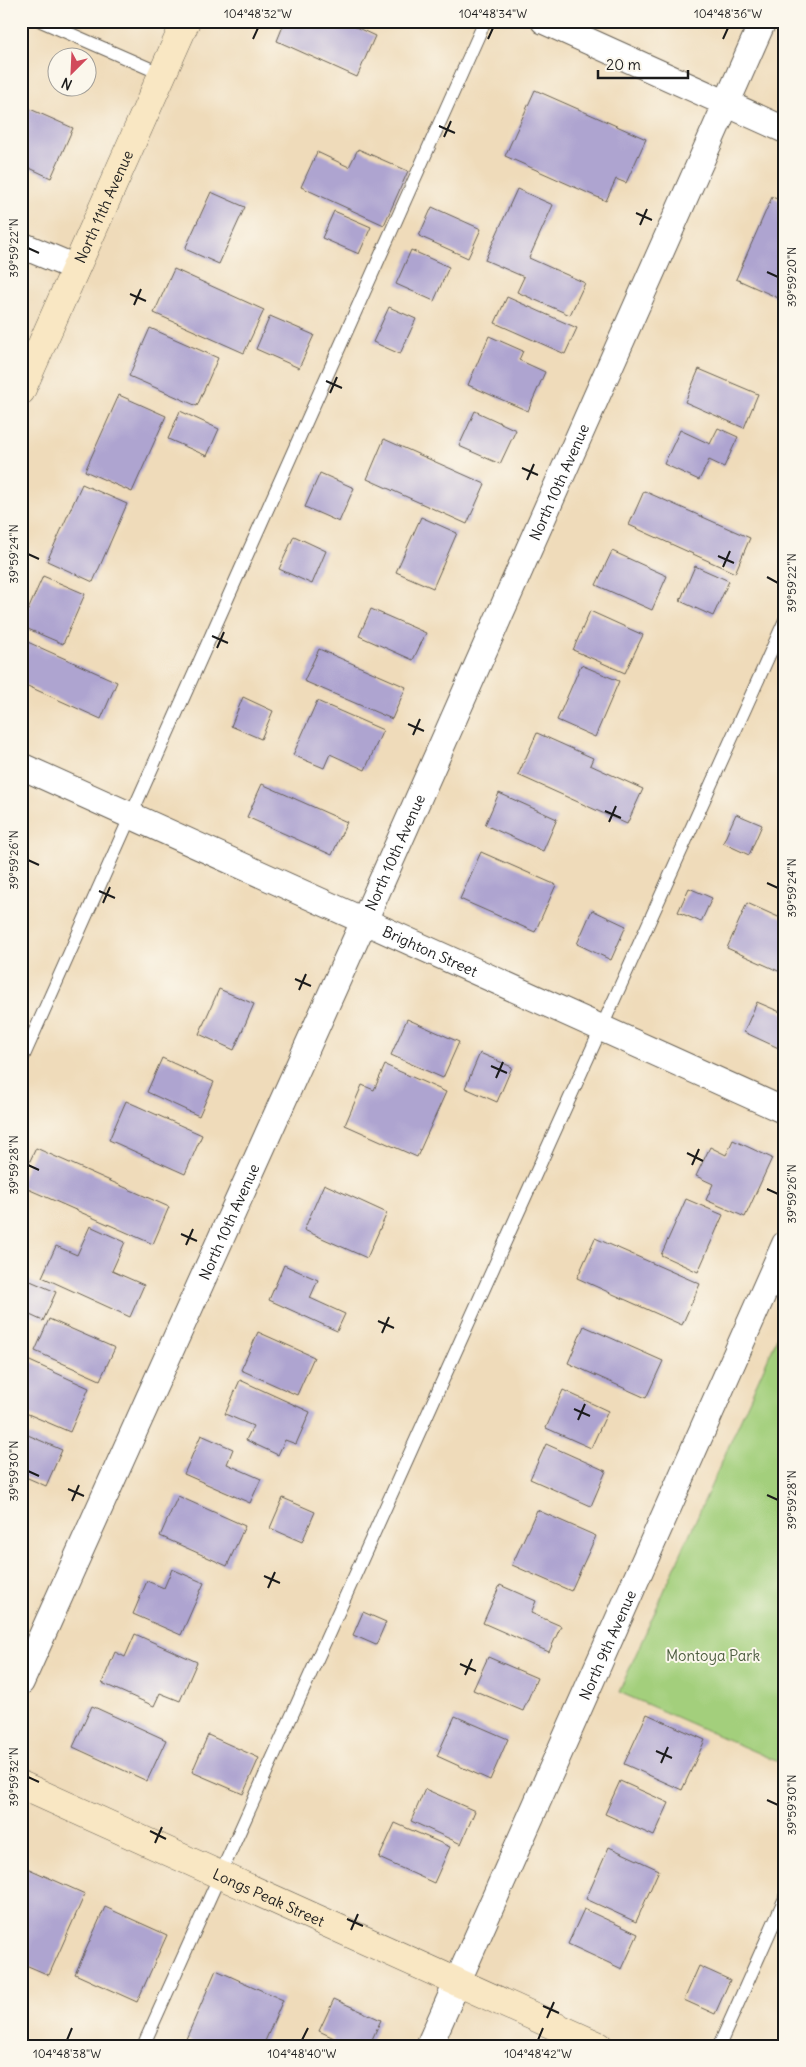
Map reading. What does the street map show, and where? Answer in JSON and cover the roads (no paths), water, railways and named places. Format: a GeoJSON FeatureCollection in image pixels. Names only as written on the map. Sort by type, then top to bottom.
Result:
{"type":"FeatureCollection","features":[{"type":"Feature","properties":{"kind":"street","name":"North 11th Avenue"},"geometry":{"type":"LineString","coordinates":[[21,390],[186,21]]}},
{"type":"Feature","properties":{"kind":"street"},"geometry":{"type":"LineString","coordinates":[[544,21],[785,130]]}},
{"type":"Feature","properties":{"kind":"street","name":"North 10th Avenue"},"geometry":{"type":"LineString","coordinates":[[21,1682],[364,921],[763,21]]}},
{"type":"Feature","properties":{"kind":"street"},"geometry":{"type":"LineString","coordinates":[[21,245],[76,268]]}},
{"type":"Feature","properties":{"kind":"street","name":"Brighton Street"},"geometry":{"type":"LineString","coordinates":[[21,766],[785,1111]]}},
{"type":"Feature","properties":{"kind":"street","name":"North 9th Avenue"},"geometry":{"type":"LineString","coordinates":[[429,2046],[785,1244]]}},
{"type":"Feature","properties":{"kind":"street","name":"Longs Peak Street"},"geometry":{"type":"LineString","coordinates":[[21,1785],[599,2046]]}},
{"type":"Feature","properties":{"kind":"lane"},"geometry":{"type":"LineString","coordinates":[[40,21],[162,74]]}},
{"type":"Feature","properties":{"kind":"lane"},"geometry":{"type":"LineString","coordinates":[[21,1062],[485,21]]}},
{"type":"Feature","properties":{"kind":"lane"},"geometry":{"type":"LineString","coordinates":[[143,2046],[785,620]]}},
{"type":"Feature","properties":{"kind":"lane"},"geometry":{"type":"LineString","coordinates":[[719,2046],[785,1898]]}},
{"type":"Feature","properties":{"kind":"park label","name":"Montoya Park"},"geometry":{"type":"Point","coordinates":[713,1655]}}]}
